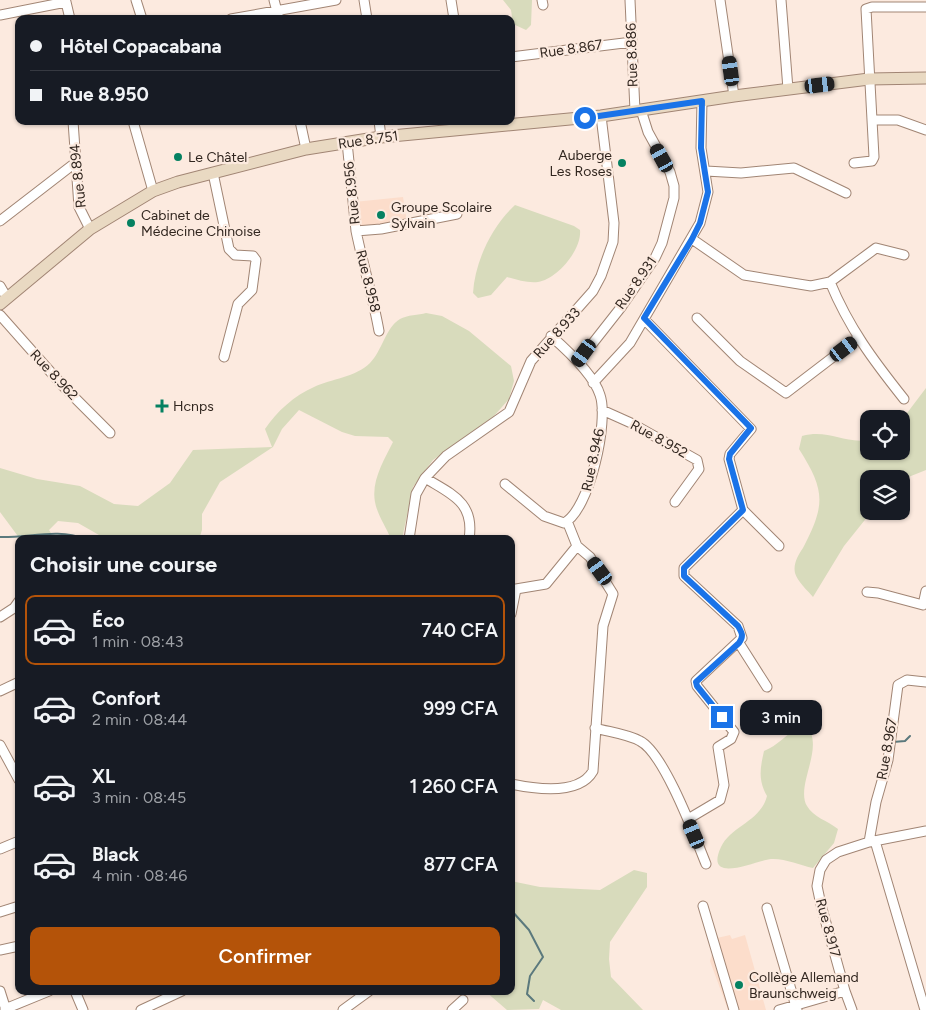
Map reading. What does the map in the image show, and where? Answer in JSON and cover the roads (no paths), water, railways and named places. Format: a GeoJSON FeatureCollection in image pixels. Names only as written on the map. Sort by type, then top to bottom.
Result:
{"type":"FeatureCollection","features":[{"type":"Feature","properties":{"kind":"main road","name":"Rue 8.751"},"geometry":{"type":"LineString","coordinates":[[515,122],[601,116],[734,96],[869,79],[926,78]]}},
{"type":"Feature","properties":{"kind":"main road","name":"Rue 8.751"},"geometry":{"type":"LineString","coordinates":[[4,301],[90,229],[153,191],[306,149],[470,125]]}},
{"type":"Feature","properties":{"kind":"street"},"geometry":{"type":"LineString","coordinates":[[136,0],[139,15]]}},
{"type":"Feature","properties":{"kind":"street"},"geometry":{"type":"LineString","coordinates":[[243,15],[276,4],[336,0]]}},
{"type":"Feature","properties":{"kind":"street"},"geometry":{"type":"LineString","coordinates":[[364,0],[366,15]]}},
{"type":"Feature","properties":{"kind":"street"},"geometry":{"type":"LineString","coordinates":[[451,0],[453,15]]}},
{"type":"Feature","properties":{"kind":"street","name":"Rue 8.886"},"geometry":{"type":"LineString","coordinates":[[630,0],[638,110]]}},
{"type":"Feature","properties":{"kind":"street"},"geometry":{"type":"LineString","coordinates":[[720,0],[734,96]]}},
{"type":"Feature","properties":{"kind":"street"},"geometry":{"type":"LineString","coordinates":[[781,0],[788,89]]}},
{"type":"Feature","properties":{"kind":"street"},"geometry":{"type":"LineString","coordinates":[[0,15],[65,1],[69,15]]}},
{"type":"Feature","properties":{"kind":"street"},"geometry":{"type":"LineString","coordinates":[[854,163],[873,160],[865,5],[872,7],[926,7]]}},
{"type":"Feature","properties":{"kind":"street","name":"Rue 8.867"},"geometry":{"type":"LineString","coordinates":[[515,57],[632,42]]}},
{"type":"Feature","properties":{"kind":"street"},"geometry":{"type":"LineString","coordinates":[[593,383],[621,355],[700,223],[708,192],[701,148],[702,101]]}},
{"type":"Feature","properties":{"kind":"street","name":"Rue 8.931"},"geometry":{"type":"LineString","coordinates":[[578,362],[633,291],[655,258],[662,243],[674,198],[674,186],[670,172],[638,110]]}},
{"type":"Feature","properties":{"kind":"street","name":"Rue 8.933"},"geometry":{"type":"LineString","coordinates":[[410,535],[416,494],[425,478],[446,456],[509,412],[531,361],[593,291],[601,276],[613,242],[613,210],[601,116]]}},
{"type":"Feature","properties":{"kind":"street"},"geometry":{"type":"LineString","coordinates":[[872,120],[898,120],[926,130]]}},
{"type":"Feature","properties":{"kind":"street","name":"Rue 8.894"},"geometry":{"type":"LineString","coordinates":[[73,125],[79,207],[90,229]]}},
{"type":"Feature","properties":{"kind":"street"},"geometry":{"type":"LineString","coordinates":[[134,125],[153,191]]}},
{"type":"Feature","properties":{"kind":"street"},"geometry":{"type":"LineString","coordinates":[[301,125],[306,149]]}},
{"type":"Feature","properties":{"kind":"street"},"geometry":{"type":"LineString","coordinates":[[379,125],[380,137]]}},
{"type":"Feature","properties":{"kind":"street","name":"Rue 8.956"},"geometry":{"type":"LineString","coordinates":[[347,142],[356,231],[391,228],[456,214]]}},
{"type":"Feature","properties":{"kind":"street"},"geometry":{"type":"LineString","coordinates":[[0,221],[75,163]]}},
{"type":"Feature","properties":{"kind":"street"},"geometry":{"type":"LineString","coordinates":[[706,171],[741,173],[794,168],[846,193]]}},
{"type":"Feature","properties":{"kind":"street"},"geometry":{"type":"LineString","coordinates":[[213,173],[229,250],[235,255],[254,256],[256,260],[252,290],[238,304],[224,357]]}},
{"type":"Feature","properties":{"kind":"street","name":"Rue 8.958"},"geometry":{"type":"LineString","coordinates":[[356,231],[379,332]]}},
{"type":"Feature","properties":{"kind":"street"},"geometry":{"type":"LineString","coordinates":[[692,239],[748,276],[811,286],[830,282],[876,248],[904,255]]}},
{"type":"Feature","properties":{"kind":"street"},"geometry":{"type":"LineString","coordinates":[[830,282],[843,314],[858,338],[904,399]]}},
{"type":"Feature","properties":{"kind":"street"},"geometry":{"type":"LineString","coordinates":[[0,286],[4,301]]}},
{"type":"Feature","properties":{"kind":"street","name":"Rue 8.962"},"geometry":{"type":"LineString","coordinates":[[0,315],[64,386],[110,433]]}},
{"type":"Feature","properties":{"kind":"street"},"geometry":{"type":"LineString","coordinates":[[644,318],[751,428],[730,454],[729,459],[743,510],[778,546]]}},
{"type":"Feature","properties":{"kind":"street"},"geometry":{"type":"LineString","coordinates":[[697,318],[740,361],[786,394],[858,338]]}},
{"type":"Feature","properties":{"kind":"street","name":"Rue 8.946"},"geometry":{"type":"LineString","coordinates":[[552,336],[578,362],[600,393],[602,410],[597,451],[590,484],[579,508],[568,521]]}},
{"type":"Feature","properties":{"kind":"street","name":"Rue 8.952"},"geometry":{"type":"LineString","coordinates":[[602,410],[631,423],[697,460],[699,469],[675,502]]}},
{"type":"Feature","properties":{"kind":"street"},"geometry":{"type":"LineString","coordinates":[[425,478],[464,504],[471,526],[470,535]]}},
{"type":"Feature","properties":{"kind":"street"},"geometry":{"type":"LineString","coordinates":[[506,484],[544,516],[558,523],[568,521],[577,546],[590,557],[613,594],[603,626],[593,771],[582,783],[564,788],[515,784]]}},
{"type":"Feature","properties":{"kind":"street"},"geometry":{"type":"LineString","coordinates":[[688,820],[720,800],[724,785],[718,747],[731,739],[734,732],[697,686],[696,682],[739,643],[742,638],[738,626],[684,576],[683,572],[684,568],[743,510]]}},
{"type":"Feature","properties":{"kind":"street"},"geometry":{"type":"LineString","coordinates":[[515,589],[546,584],[577,546]]}},
{"type":"Feature","properties":{"kind":"street"},"geometry":{"type":"LineString","coordinates":[[867,592],[878,592],[922,604],[926,591]]}},
{"type":"Feature","properties":{"kind":"street"},"geometry":{"type":"LineString","coordinates":[[0,617],[15,607]]}},
{"type":"Feature","properties":{"kind":"street"},"geometry":{"type":"LineString","coordinates":[[739,643],[767,687]]}},
{"type":"Feature","properties":{"kind":"street","name":"Rue 8.967"},"geometry":{"type":"LineString","coordinates":[[872,841],[876,802],[888,760],[898,685],[907,680],[926,682]]}},
{"type":"Feature","properties":{"kind":"street"},"geometry":{"type":"LineString","coordinates":[[0,691],[15,684]]}},
{"type":"Feature","properties":{"kind":"street"},"geometry":{"type":"LineString","coordinates":[[596,728],[640,741],[656,756],[688,820],[706,864]]}},
{"type":"Feature","properties":{"kind":"street"},"geometry":{"type":"LineString","coordinates":[[0,745],[15,773]]}},
{"type":"Feature","properties":{"kind":"street","name":"Rue 8.917"},"geometry":{"type":"LineString","coordinates":[[852,1010],[820,905],[817,886],[820,870],[826,860],[838,852],[872,841],[926,831]]}},
{"type":"Feature","properties":{"kind":"street"},"geometry":{"type":"LineString","coordinates":[[872,841],[924,1010]]}},
{"type":"Feature","properties":{"kind":"street"},"geometry":{"type":"LineString","coordinates":[[0,849],[15,843]]}},
{"type":"Feature","properties":{"kind":"street"},"geometry":{"type":"LineString","coordinates":[[703,906],[734,1010]]}},
{"type":"Feature","properties":{"kind":"street"},"geometry":{"type":"LineString","coordinates":[[0,912],[15,907]]}},
{"type":"Feature","properties":{"kind":"street"},"geometry":{"type":"LineString","coordinates":[[767,908],[797,1008]]}},
{"type":"Feature","properties":{"kind":"street"},"geometry":{"type":"LineString","coordinates":[[0,950],[15,947]]}},
{"type":"Feature","properties":{"kind":"street"},"geometry":{"type":"LineString","coordinates":[[0,991],[5,1009],[40,995]]}},
{"type":"Feature","properties":{"kind":"street"},"geometry":{"type":"LineString","coordinates":[[779,1010],[797,1008],[845,991]]}},
{"type":"Feature","properties":{"kind":"street"},"geometry":{"type":"LineString","coordinates":[[77,995],[84,1010]]}},
{"type":"Feature","properties":{"kind":"street"},"geometry":{"type":"LineString","coordinates":[[141,1010],[173,995]]}},
{"type":"Feature","properties":{"kind":"street"},"geometry":{"type":"LineString","coordinates":[[343,1010],[363,995]]}},
{"type":"Feature","properties":{"kind":"street"},"geometry":{"type":"LineString","coordinates":[[452,1010],[463,1000]]}},
{"type":"Feature","properties":{"kind":"waterway"},"geometry":{"type":"LineString","coordinates":[[40,535],[69,535]]}},
{"type":"Feature","properties":{"kind":"waterway"},"geometry":{"type":"LineString","coordinates":[[0,537],[15,537]]}},
{"type":"Feature","properties":{"kind":"waterway"},"geometry":{"type":"LineString","coordinates":[[893,742],[905,741],[910,736]]}},
{"type":"Feature","properties":{"kind":"waterway"},"geometry":{"type":"LineString","coordinates":[[515,914],[529,930],[543,957],[530,976],[527,994],[534,1001]]}},
{"type":"Feature","properties":{"kind":"place","name":"Le Châtel"},"geometry":{"type":"Point","coordinates":[178,157]}},
{"type":"Feature","properties":{"kind":"place","name":"Auberge Les Roses"},"geometry":{"type":"Point","coordinates":[622,163]}},
{"type":"Feature","properties":{"kind":"place","name":"Groupe Scolaire Sylvain"},"geometry":{"type":"Point","coordinates":[381,215]}},
{"type":"Feature","properties":{"kind":"place","name":"Cabinet de Médecine Chinoise"},"geometry":{"type":"Point","coordinates":[131,223]}},
{"type":"Feature","properties":{"kind":"place","name":"Hcnps"},"geometry":{"type":"Point","coordinates":[162,406]}},
{"type":"Feature","properties":{"kind":"place","name":"Collège Allemand Braunschweig"},"geometry":{"type":"Point","coordinates":[739,985]}}]}
